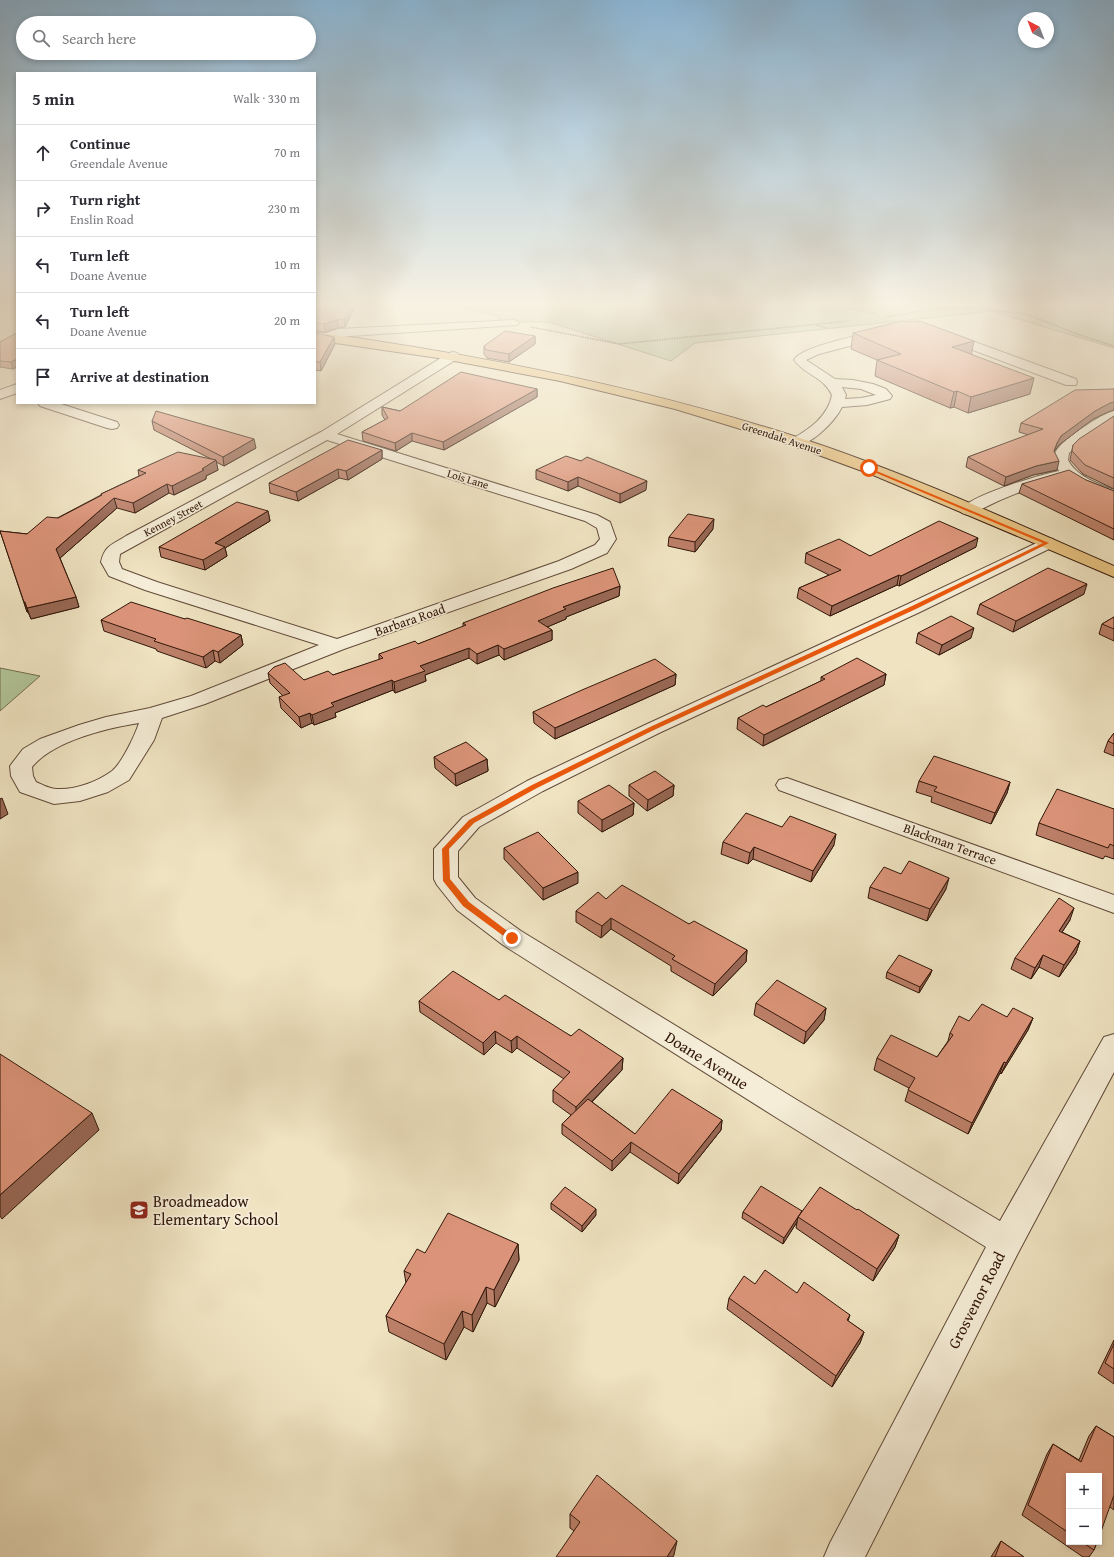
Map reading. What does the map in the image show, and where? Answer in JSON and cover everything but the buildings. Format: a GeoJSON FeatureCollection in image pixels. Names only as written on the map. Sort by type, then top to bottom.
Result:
{"type":"FeatureCollection","features":[{"type":"Feature","properties":{"kind":"main road","name":"Greendale Avenue"},"geometry":{"type":"LineString","coordinates":[[571,380],[625,392],[710,415],[797,442],[869,468],[1113,571]]}},
{"type":"Feature","properties":{"kind":"street","name":"Kenney Street"},"geometry":{"type":"LineString","coordinates":[[337,645],[151,586],[115,572],[110,562],[112,552],[326,435],[415,380]]}},
{"type":"Feature","properties":{"kind":"street"},"geometry":{"type":"LineString","coordinates":[[797,442],[816,432],[824,423],[837,403],[839,396],[833,383],[828,380]]}},
{"type":"Feature","properties":{"kind":"street"},"geometry":{"type":"LineString","coordinates":[[1065,380],[1071,382]]}},
{"type":"Feature","properties":{"kind":"street"},"geometry":{"type":"LineString","coordinates":[[833,383],[855,383],[882,392],[885,396],[876,400],[860,403],[837,403]]}},
{"type":"Feature","properties":{"kind":"street"},"geometry":{"type":"LineString","coordinates":[[48,404],[112,425]]}},
{"type":"Feature","properties":{"kind":"street"},"geometry":{"type":"LineString","coordinates":[[1114,415],[1070,445],[1062,453],[1061,461],[1070,473],[1083,482],[1114,496]]}},
{"type":"Feature","properties":{"kind":"street","name":"Lois Lane"},"geometry":{"type":"LineString","coordinates":[[326,435],[591,518],[604,525],[605,529]]}},
{"type":"Feature","properties":{"kind":"street"},"geometry":{"type":"LineString","coordinates":[[968,510],[1011,488],[1038,479],[1070,473]]}},
{"type":"Feature","properties":{"kind":"street","name":"Barbara Road"},"geometry":{"type":"LineString","coordinates":[[154,714],[143,740],[121,775],[100,787],[80,794],[54,797],[28,788],[22,776],[21,766],[31,754],[47,744],[106,723],[154,714],[198,700],[337,645],[565,565],[601,549],[608,538],[605,529]]}},
{"type":"Feature","properties":{"kind":"street","name":"Doane Avenue"},"geometry":{"type":"LineString","coordinates":[[1006,1242],[794,1113],[512,938],[466,904],[446,879],[446,849],[472,822],[535,786],[652,729],[907,611],[1047,543]]}},
{"type":"Feature","properties":{"kind":"street","name":"Blackman Terrace"},"geometry":{"type":"LineString","coordinates":[[787,785],[1114,904]]}},
{"type":"Feature","properties":{"kind":"street","name":"Grosvenor Road"},"geometry":{"type":"LineString","coordinates":[[844,1557],[1006,1242],[1114,1045]]}},
{"type":"Feature","properties":{"kind":"green space"},"geometry":{"type":"Polygon","coordinates":[[[0,668],[40,676],[0,711],[0,668]]]}},
{"type":"Feature","properties":{"kind":"place","name":"Broadmeadow Elementary School"},"geometry":{"type":"Point","coordinates":[139,1210]}},
{"type":"Feature","properties":{"kind":"route"},"geometry":{"type":"LineString","coordinates":[[512,938],[466,904],[446,879],[446,849],[472,822],[535,786],[652,729],[914,608],[1047,543],[869,468]]}}]}
